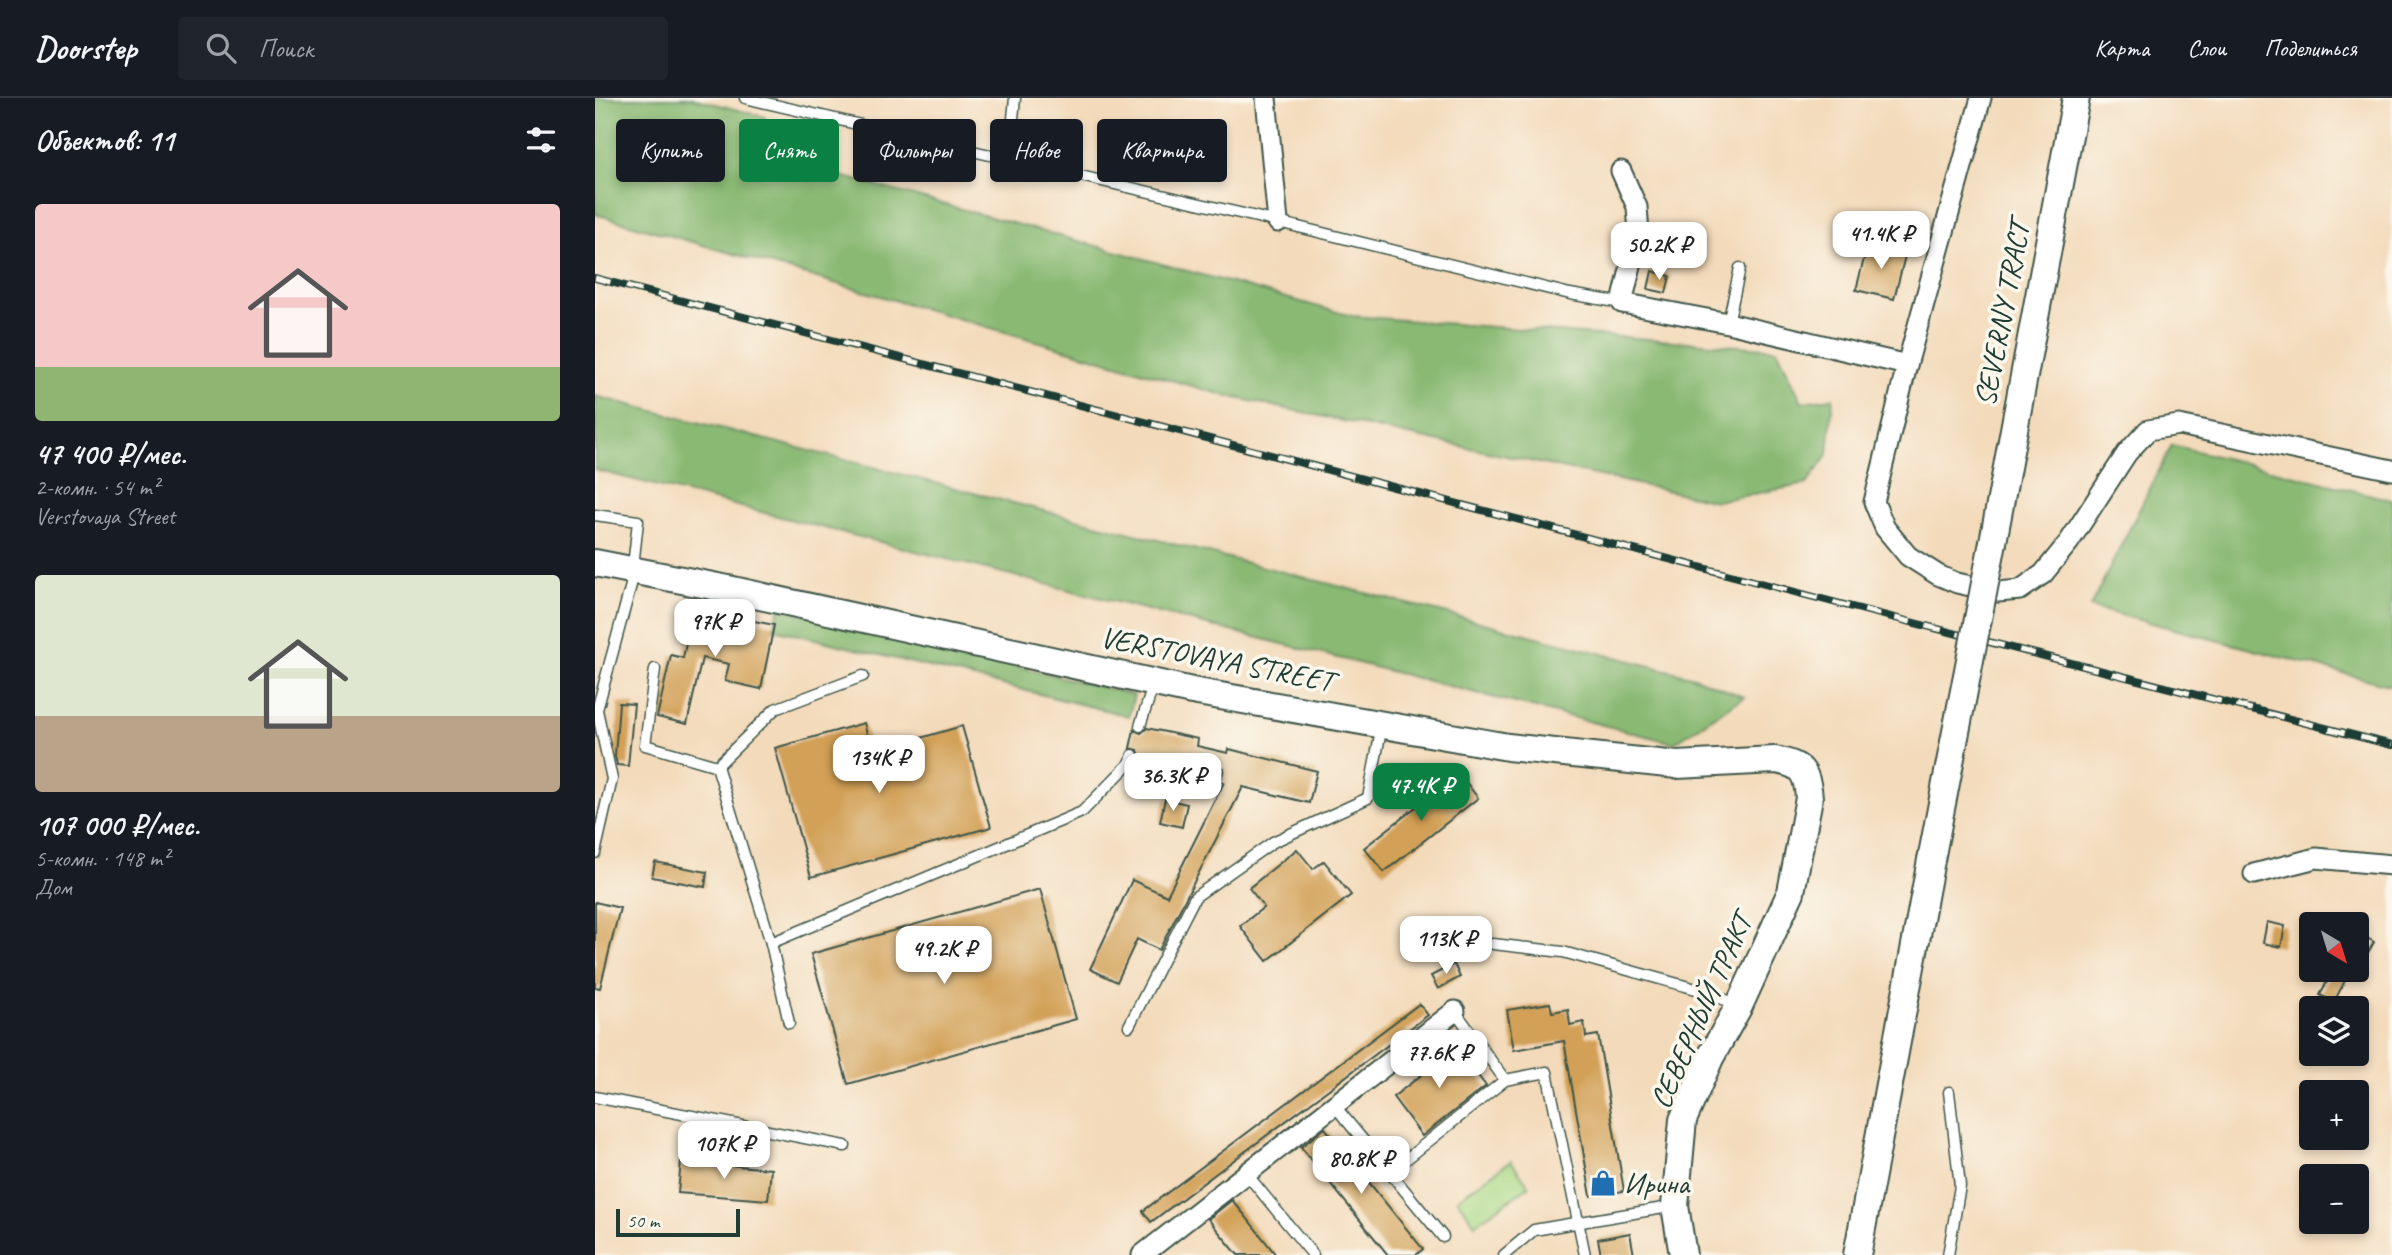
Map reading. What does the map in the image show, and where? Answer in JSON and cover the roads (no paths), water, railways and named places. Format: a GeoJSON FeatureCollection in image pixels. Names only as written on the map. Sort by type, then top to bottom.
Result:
{"type":"FeatureCollection","features":[{"type":"Feature","properties":{"kind":"street"},"geometry":{"type":"LineString","coordinates":[[1266,98],[1278,222]]}},
{"type":"Feature","properties":{"kind":"street"},"geometry":{"type":"LineString","coordinates":[[1981,98],[1907,365],[1874,502],[1885,528],[1908,556],[1938,575],[1957,583],[1998,592],[2020,590],[2043,574],[2069,542],[2127,453],[2148,430],[2179,425],[2392,470]]}},
{"type":"Feature","properties":{"kind":"street","name":"SEVERNY TRACT"},"geometry":{"type":"LineString","coordinates":[[1857,1255],[2076,98]]}},
{"type":"Feature","properties":{"kind":"street"},"geometry":{"type":"LineString","coordinates":[[1621,171],[1637,207],[1639,232],[1622,303],[1728,323],[1907,365]]}},
{"type":"Feature","properties":{"kind":"street","name":"VERSTOVAYA STREET"},"geometry":{"type":"LineString","coordinates":[[595,563],[728,589],[1155,682],[1508,747],[1677,765],[1775,760],[1789,762],[1801,769],[1808,782],[1809,798]]}},
{"type":"Feature","properties":{"kind":"street","name":"СЕВЕРНЫЙ ТРАКТ"},"geometry":{"type":"LineString","coordinates":[[1683,1255],[1675,1206],[1683,1120],[1710,1058],[1739,1006],[1791,892],[1809,798]]}},
{"type":"Feature","properties":{"kind":"street"},"geometry":{"type":"LineString","coordinates":[[2254,874],[2316,858],[2392,865]]}},
{"type":"Feature","properties":{"kind":"street"},"geometry":{"type":"LineString","coordinates":[[1149,1253],[1245,1172],[1455,1011]]}},
{"type":"Feature","properties":{"kind":"lane"},"geometry":{"type":"LineString","coordinates":[[745,98],[990,156]]}},
{"type":"Feature","properties":{"kind":"lane"},"geometry":{"type":"LineString","coordinates":[[799,111],[803,98]]}},
{"type":"Feature","properties":{"kind":"lane"},"geometry":{"type":"LineString","coordinates":[[1014,119],[1016,98]]}},
{"type":"Feature","properties":{"kind":"lane"},"geometry":{"type":"LineString","coordinates":[[1083,177],[1570,294],[1622,303]]}},
{"type":"Feature","properties":{"kind":"lane"},"geometry":{"type":"LineString","coordinates":[[1728,323],[1740,268]]}},
{"type":"Feature","properties":{"kind":"lane"},"geometry":{"type":"LineString","coordinates":[[595,514],[638,521],[634,572],[596,710],[612,779],[595,853]]}},
{"type":"Feature","properties":{"kind":"lane"},"geometry":{"type":"LineString","coordinates":[[655,669],[645,745],[717,766]]}},
{"type":"Feature","properties":{"kind":"lane"},"geometry":{"type":"LineString","coordinates":[[717,766],[775,709],[863,676]]}},
{"type":"Feature","properties":{"kind":"lane"},"geometry":{"type":"LineString","coordinates":[[1140,726],[1155,682]]}},
{"type":"Feature","properties":{"kind":"lane"},"geometry":{"type":"LineString","coordinates":[[1129,1026],[1195,897],[1273,842],[1368,798],[1383,724]]}},
{"type":"Feature","properties":{"kind":"lane"},"geometry":{"type":"LineString","coordinates":[[771,943],[1081,812],[1130,764],[1132,755]]}},
{"type":"Feature","properties":{"kind":"lane"},"geometry":{"type":"LineString","coordinates":[[717,766],[771,943],[789,1023]]}},
{"type":"Feature","properties":{"kind":"lane"},"geometry":{"type":"LineString","coordinates":[[1493,944],[1563,952],[1696,989],[1739,1006]]}},
{"type":"Feature","properties":{"kind":"lane"},"geometry":{"type":"LineString","coordinates":[[1455,1011],[1505,1080]]}},
{"type":"Feature","properties":{"kind":"lane"},"geometry":{"type":"LineString","coordinates":[[1389,1173],[1505,1080],[1547,1072],[1585,1255]]}},
{"type":"Feature","properties":{"kind":"lane"},"geometry":{"type":"LineString","coordinates":[[1948,1255],[1960,1186],[1949,1092]]}},
{"type":"Feature","properties":{"kind":"lane"},"geometry":{"type":"LineString","coordinates":[[595,1097],[845,1146]]}},
{"type":"Feature","properties":{"kind":"lane"},"geometry":{"type":"LineString","coordinates":[[1333,1104],[1443,1237]]}},
{"type":"Feature","properties":{"kind":"lane"},"geometry":{"type":"LineString","coordinates":[[1245,1172],[1313,1255]]}},
{"type":"Feature","properties":{"kind":"lane"},"geometry":{"type":"LineString","coordinates":[[1504,1255],[1534,1230],[1675,1206]]}},
{"type":"Feature","properties":{"kind":"railway"},"geometry":{"type":"LineString","coordinates":[[595,278],[1856,608],[2392,745]]}},
{"type":"Feature","properties":{"kind":"place","name":"Ирина"},"geometry":{"type":"Point","coordinates":[1603,1183]}}]}
